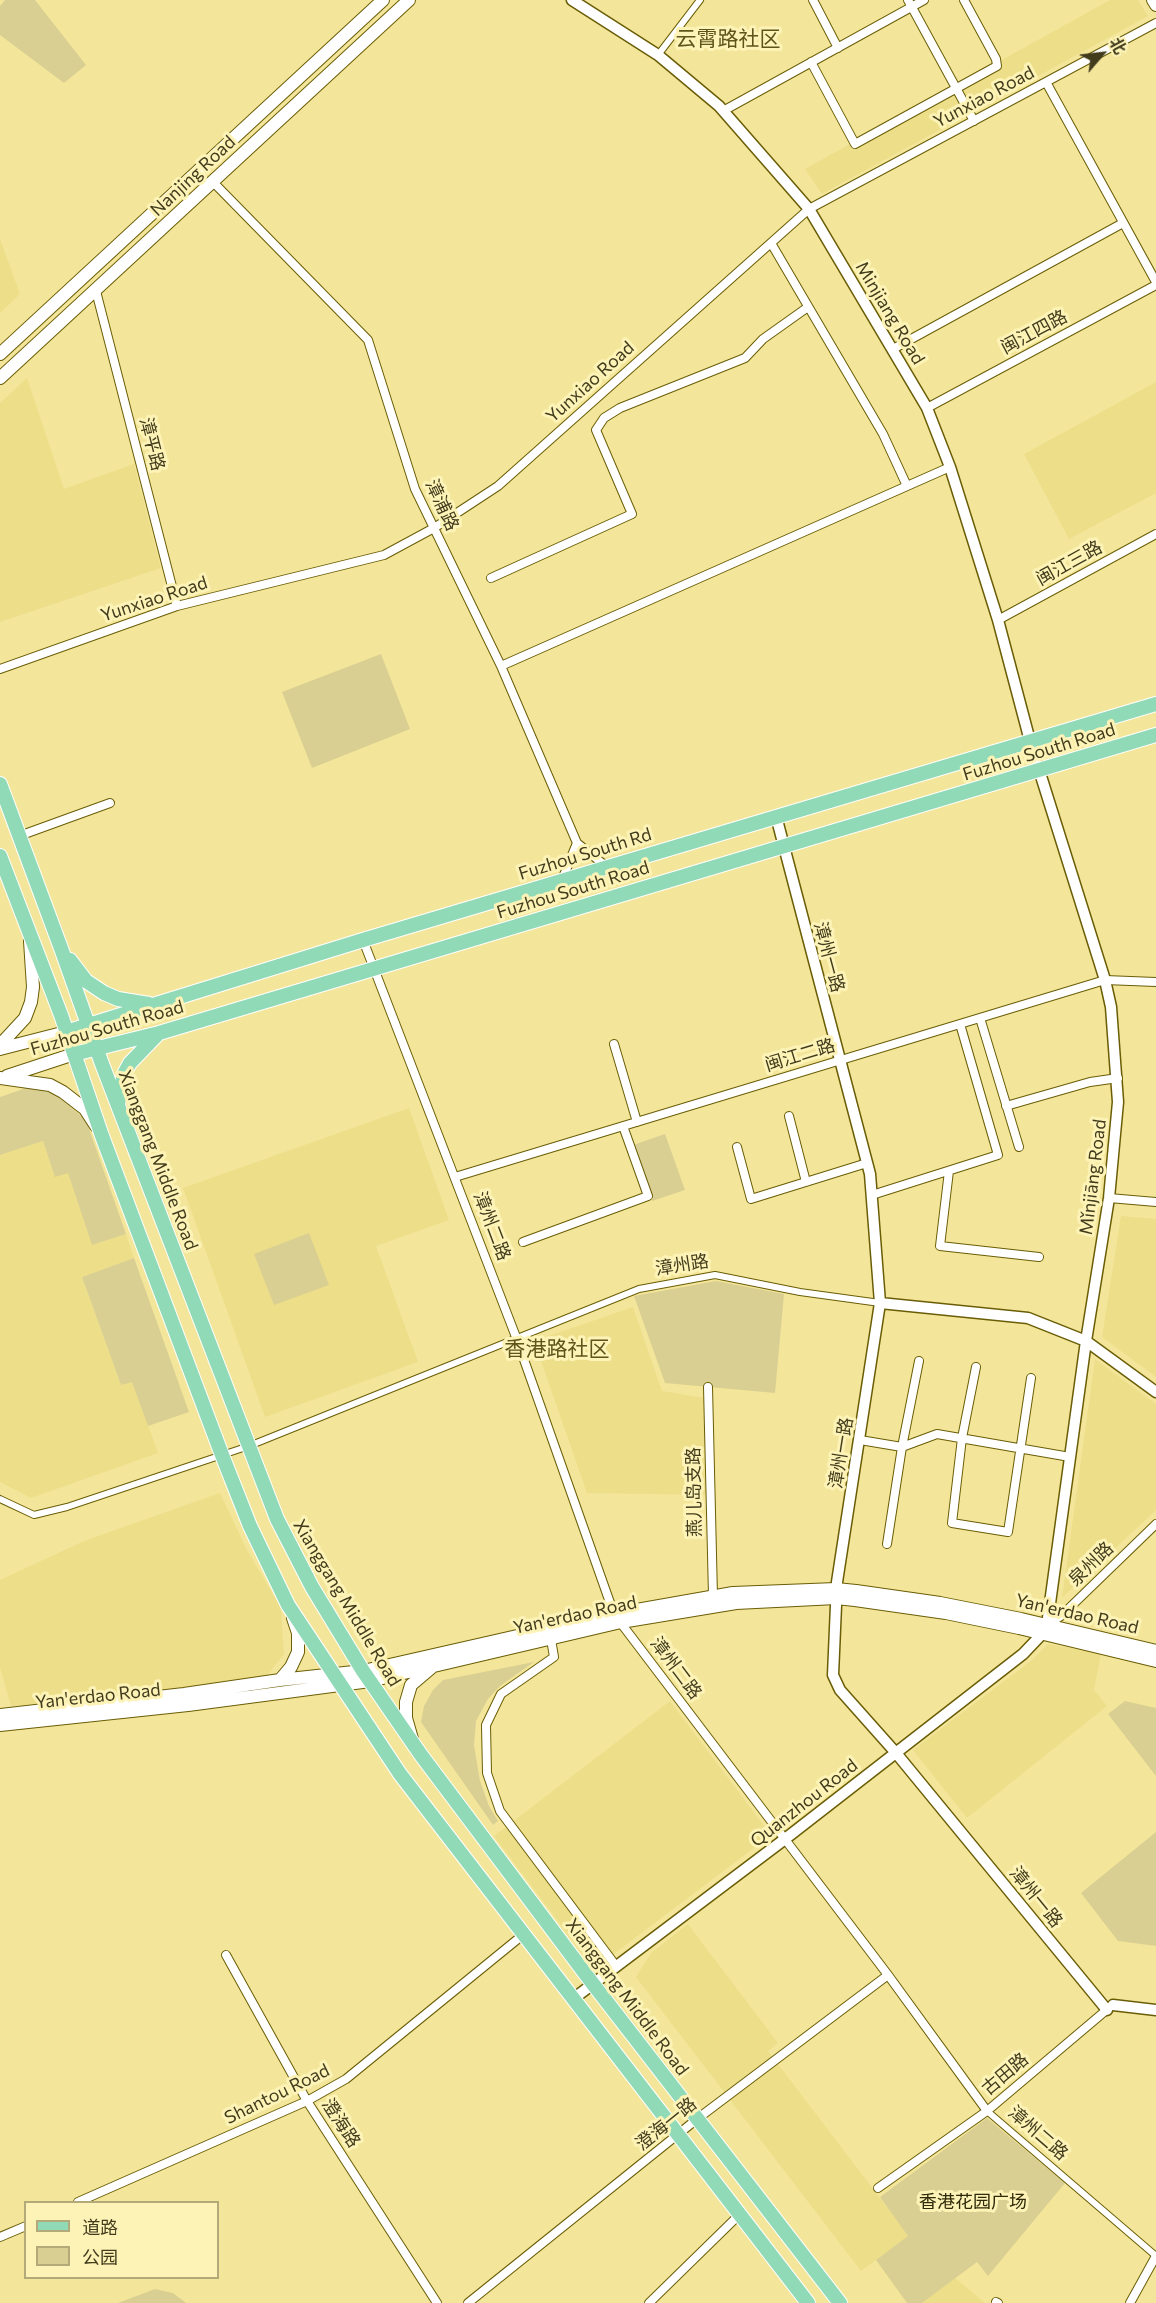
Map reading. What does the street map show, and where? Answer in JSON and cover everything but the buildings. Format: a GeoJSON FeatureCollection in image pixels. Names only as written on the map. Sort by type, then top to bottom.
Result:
{"type":"FeatureCollection","features":[{"type":"Feature","properties":{"kind":"main road","name":"Nanjing Road"},"geometry":{"type":"LineString","coordinates":[[0,354],[383,0]]}},
{"type":"Feature","properties":{"kind":"main road","name":"Nanjing Road"},"geometry":{"type":"LineString","coordinates":[[0,378],[409,0]]}},
{"type":"Feature","properties":{"kind":"main road"},"geometry":{"type":"LineString","coordinates":[[1153,0],[1156,5]]}},
{"type":"Feature","properties":{"kind":"main road","name":"Fuzhou South Road"},"geometry":{"type":"LineString","coordinates":[[1030,741],[1156,704]]}},
{"type":"Feature","properties":{"kind":"main road","name":"Fuzhou South Road"},"geometry":{"type":"LineString","coordinates":[[0,1078],[96,1047],[159,1033],[1156,735]]}},
{"type":"Feature","properties":{"kind":"main road","name":"Fuzhou South Rd"},"geometry":{"type":"LineString","coordinates":[[151,1004],[1030,741]]}},
{"type":"Feature","properties":{"kind":"main road","name":"Xianggang Middle Road"},"geometry":{"type":"LineString","coordinates":[[0,784],[96,1047],[277,1519],[312,1587],[366,1676],[413,1743],[593,1984],[840,2303]]}},
{"type":"Feature","properties":{"kind":"main road"},"geometry":{"type":"LineString","coordinates":[[0,856],[222,1455],[250,1526],[288,1605],[298,1633],[298,1652],[291,1667],[280,1680]]}},
{"type":"Feature","properties":{"kind":"main road"},"geometry":{"type":"LineString","coordinates":[[0,1047],[25,1018],[31,1002],[33,987],[30,940]]}},
{"type":"Feature","properties":{"kind":"main road"},"geometry":{"type":"LineString","coordinates":[[62,951],[86,981],[104,993],[118,999],[151,1004]]}},
{"type":"Feature","properties":{"kind":"main road","name":"Fuzhou South Road"},"geometry":{"type":"LineString","coordinates":[[0,1047],[66,1032],[151,1004]]}},
{"type":"Feature","properties":{"kind":"main road"},"geometry":{"type":"LineString","coordinates":[[118,1104],[124,1074],[130,1063],[159,1033]]}},
{"type":"Feature","properties":{"kind":"main road"},"geometry":{"type":"LineString","coordinates":[[0,1078],[50,1085],[63,1092],[85,1109],[102,1136]]}},
{"type":"Feature","properties":{"kind":"main road","name":"Yan'erdao Road"},"geometry":{"type":"LineString","coordinates":[[0,1725],[434,1666],[551,1639],[617,1618],[736,1602],[836,1594]]}},
{"type":"Feature","properties":{"kind":"main road","name":"Yan'erdao Road"},"geometry":{"type":"LineString","coordinates":[[366,1676],[713,1596],[836,1594],[940,1603],[1044,1629],[1156,1662]]}},
{"type":"Feature","properties":{"kind":"main road"},"geometry":{"type":"LineString","coordinates":[[288,1605],[400,1774],[808,2303]]}},
{"type":"Feature","properties":{"kind":"main road","name":"Yan'erdao Road"},"geometry":{"type":"LineString","coordinates":[[1044,1629],[1156,1651]]}},
{"type":"Feature","properties":{"kind":"main road"},"geometry":{"type":"LineString","coordinates":[[413,1743],[406,1718],[406,1702],[411,1685],[434,1666]]}},
{"type":"Feature","properties":{"kind":"main road","name":"Yan'erdao Road"},"geometry":{"type":"LineString","coordinates":[[0,1714],[184,1694],[280,1680],[338,1680]]}},
{"type":"Feature","properties":{"kind":"street","name":"Minjiang Road"},"geometry":{"type":"LineString","coordinates":[[572,0],[658,55],[723,111],[809,209],[927,408],[950,467],[998,620],[1030,741]]}},
{"type":"Feature","properties":{"kind":"street"},"geometry":{"type":"LineString","coordinates":[[658,55],[700,0]]}},
{"type":"Feature","properties":{"kind":"street"},"geometry":{"type":"LineString","coordinates":[[813,0],[837,48]]}},
{"type":"Feature","properties":{"kind":"street"},"geometry":{"type":"LineString","coordinates":[[723,111],[837,48],[910,3],[924,0]]}},
{"type":"Feature","properties":{"kind":"street"},"geometry":{"type":"LineString","coordinates":[[811,62],[855,144],[997,66],[996,59],[964,0]]}},
{"type":"Feature","properties":{"kind":"street"},"geometry":{"type":"LineString","coordinates":[[910,3],[974,121]]}},
{"type":"Feature","properties":{"kind":"street","name":"Yunxiao Road"},"geometry":{"type":"LineString","coordinates":[[0,669],[177,606],[384,555],[434,528],[498,486],[809,209],[1156,23]]}},
{"type":"Feature","properties":{"kind":"street"},"geometry":{"type":"LineString","coordinates":[[1046,82],[1156,284]]}},
{"type":"Feature","properties":{"kind":"street","name":"漳浦路"},"geometry":{"type":"LineString","coordinates":[[213,182],[368,340],[415,489],[501,666],[577,843]]}},
{"type":"Feature","properties":{"kind":"street"},"geometry":{"type":"LineString","coordinates":[[892,350],[1123,223]]}},
{"type":"Feature","properties":{"kind":"street"},"geometry":{"type":"LineString","coordinates":[[771,243],[883,434],[907,486]]}},
{"type":"Feature","properties":{"kind":"street","name":"闽江四路"},"geometry":{"type":"LineString","coordinates":[[927,408],[1156,284]]}},
{"type":"Feature","properties":{"kind":"street","name":"漳平路"},"geometry":{"type":"LineString","coordinates":[[96,291],[177,606]]}},
{"type":"Feature","properties":{"kind":"street"},"geometry":{"type":"LineString","coordinates":[[492,578],[632,514],[596,430],[604,418],[620,408],[745,358],[763,339],[808,307]]}},
{"type":"Feature","properties":{"kind":"street"},"geometry":{"type":"LineString","coordinates":[[501,666],[950,467]]}},
{"type":"Feature","properties":{"kind":"street","name":"闽江三路"},"geometry":{"type":"LineString","coordinates":[[998,620],[1156,534]]}},
{"type":"Feature","properties":{"kind":"street","name":"Mǐnjiāng Road"},"geometry":{"type":"LineString","coordinates":[[1030,741],[1105,980],[1111,1007],[1118,1078],[1109,1198],[1044,1629]]}},
{"type":"Feature","properties":{"kind":"street"},"geometry":{"type":"LineString","coordinates":[[19,836],[110,803]]}},
{"type":"Feature","properties":{"kind":"street","name":"漳州一路"},"geometry":{"type":"LineString","coordinates":[[776,816],[782,846],[867,1163],[872,1195],[880,1304],[836,1594],[833,1675],[840,1690],[1110,2007]]}},
{"type":"Feature","properties":{"kind":"street"},"geometry":{"type":"LineString","coordinates":[[562,880],[577,843],[607,867]]}},
{"type":"Feature","properties":{"kind":"street","name":"漳州二路"},"geometry":{"type":"LineString","coordinates":[[363,940],[516,1337],[617,1618],[888,1975],[987,2111],[1156,2256]]}},
{"type":"Feature","properties":{"kind":"street","name":"闽江二路"},"geometry":{"type":"LineString","coordinates":[[455,1177],[1105,980],[1156,982]]}},
{"type":"Feature","properties":{"kind":"street"},"geometry":{"type":"LineString","coordinates":[[980,1018],[1018,1147]]}},
{"type":"Feature","properties":{"kind":"street"},"geometry":{"type":"LineString","coordinates":[[872,1195],[998,1155],[960,1024]]}},
{"type":"Feature","properties":{"kind":"street"},"geometry":{"type":"LineString","coordinates":[[614,1044],[637,1122]]}},
{"type":"Feature","properties":{"kind":"street"},"geometry":{"type":"LineString","coordinates":[[1006,1106],[1090,1082],[1118,1078]]}},
{"type":"Feature","properties":{"kind":"street"},"geometry":{"type":"LineString","coordinates":[[789,1116],[806,1182]]}},
{"type":"Feature","properties":{"kind":"street"},"geometry":{"type":"LineString","coordinates":[[523,1242],[648,1196],[623,1126]]}},
{"type":"Feature","properties":{"kind":"street"},"geometry":{"type":"LineString","coordinates":[[737,1147],[751,1199],[867,1163]]}},
{"type":"Feature","properties":{"kind":"street"},"geometry":{"type":"LineString","coordinates":[[949,1171],[940,1246],[1039,1257]]}},
{"type":"Feature","properties":{"kind":"street"},"geometry":{"type":"LineString","coordinates":[[1109,1198],[1156,1202]]}},
{"type":"Feature","properties":{"kind":"street","name":"漳州路"},"geometry":{"type":"LineString","coordinates":[[0,1499],[34,1515],[67,1507],[249,1446],[639,1289],[715,1275],[800,1292],[880,1304],[1028,1318],[1086,1341],[1156,1392]]}},
{"type":"Feature","properties":{"kind":"street"},"geometry":{"type":"LineString","coordinates":[[887,1544],[902,1446],[919,1361]]}},
{"type":"Feature","properties":{"kind":"street"},"geometry":{"type":"LineString","coordinates":[[976,1367],[962,1438],[952,1523],[1008,1532],[1031,1378]]}},
{"type":"Feature","properties":{"kind":"street","name":"燕儿岛支路"},"geometry":{"type":"LineString","coordinates":[[708,1387],[713,1596]]}},
{"type":"Feature","properties":{"kind":"street"},"geometry":{"type":"LineString","coordinates":[[860,1440],[902,1446],[938,1434],[1070,1457]]}},
{"type":"Feature","properties":{"kind":"street","name":"泉州路"},"geometry":{"type":"LineString","coordinates":[[1044,1629],[1061,1616],[1156,1524]]}},
{"type":"Feature","properties":{"kind":"street","name":"Quanzhou Road"},"geometry":{"type":"LineString","coordinates":[[573,1999],[785,1839],[1023,1654],[1044,1629]]}},
{"type":"Feature","properties":{"kind":"street"},"geometry":{"type":"LineString","coordinates":[[551,1639],[554,1657],[501,1694],[486,1725],[487,1773],[500,1811],[616,1966]]}},
{"type":"Feature","properties":{"kind":"street","name":"Shantou Road"},"geometry":{"type":"LineString","coordinates":[[80,2201],[307,2101],[346,2079],[524,1934]]}},
{"type":"Feature","properties":{"kind":"street","name":"澄海路"},"geometry":{"type":"LineString","coordinates":[[226,1955],[307,2101],[437,2303]]}},
{"type":"Feature","properties":{"kind":"street","name":"澄海一路"},"geometry":{"type":"LineString","coordinates":[[468,2303],[697,2119],[888,1975]]}},
{"type":"Feature","properties":{"kind":"street"},"geometry":{"type":"LineString","coordinates":[[1110,2007],[1156,2010]]}},
{"type":"Feature","properties":{"kind":"street","name":"古田路"},"geometry":{"type":"LineString","coordinates":[[878,2188],[987,2111],[1110,2007]]}},
{"type":"Feature","properties":{"kind":"street"},"geometry":{"type":"LineString","coordinates":[[649,2303],[739,2215]]}},
{"type":"Feature","properties":{"kind":"street"},"geometry":{"type":"LineString","coordinates":[[0,2237],[24,2227]]}},
{"type":"Feature","properties":{"kind":"street"},"geometry":{"type":"LineString","coordinates":[[1130,2303],[1156,2256]]}},
{"type":"Feature","properties":{"kind":"shaded area"},"geometry":{"type":"Polygon","coordinates":[[[1110,0],[1138,0],[1148,16],[822,194],[805,169],[1110,0]]]}},
{"type":"Feature","properties":{"kind":"shaded area"},"geometry":{"type":"Polygon","coordinates":[[[0,239],[20,294],[0,313],[0,239]]]}},
{"type":"Feature","properties":{"kind":"shaded area"},"geometry":{"type":"Polygon","coordinates":[[[27,378],[64,489],[134,464],[161,568],[0,622],[0,403],[27,378]]]}},
{"type":"Feature","properties":{"kind":"shaded area"},"geometry":{"type":"Polygon","coordinates":[[[1156,382],[1156,493],[1069,539],[1024,454],[1156,382]]]}},
{"type":"Feature","properties":{"kind":"shaded area"},"geometry":{"type":"Polygon","coordinates":[[[409,1108],[449,1220],[376,1246],[418,1362],[265,1417],[183,1188],[409,1108]]]}},
{"type":"Feature","properties":{"kind":"shaded area"},"geometry":{"type":"Polygon","coordinates":[[[43,1141],[55,1176],[68,1172],[92,1245],[126,1234],[134,1258],[82,1277],[121,1385],[132,1381],[158,1453],[31,1498],[0,1482],[0,1155],[43,1141]]]}},
{"type":"Feature","properties":{"kind":"shaded area"},"geometry":{"type":"Polygon","coordinates":[[[1121,1216],[1156,1219],[1156,1377],[1102,1337],[1121,1216]]]}},
{"type":"Feature","properties":{"kind":"shaded area"},"geometry":{"type":"Polygon","coordinates":[[[633,1307],[662,1391],[705,1398],[709,1495],[587,1493],[534,1341],[633,1307]]]}},
{"type":"Feature","properties":{"kind":"shaded area"},"geometry":{"type":"Polygon","coordinates":[[[1095,1359],[1156,1404],[1156,1510],[1062,1598],[1095,1359]]]}},
{"type":"Feature","properties":{"kind":"shaded area"},"geometry":{"type":"Polygon","coordinates":[[[220,1493],[247,1550],[281,1608],[284,1654],[265,1678],[172,1693],[11,1706],[0,1667],[0,1580],[84,1541],[220,1493]]]}},
{"type":"Feature","properties":{"kind":"shaded area"},"geometry":{"type":"Polygon","coordinates":[[[1048,1644],[1101,1654],[1094,1690],[1107,1706],[967,1818],[913,1750],[1032,1660],[1048,1644]]]}},
{"type":"Feature","properties":{"kind":"shaded area"},"geometry":{"type":"Polygon","coordinates":[[[670,1701],[771,1835],[594,1969],[494,1836],[670,1701]]]}},
{"type":"Feature","properties":{"kind":"shaded area"},"geometry":{"type":"Polygon","coordinates":[[[688,1924],[778,2043],[768,2051],[909,2236],[861,2271],[636,1977],[651,1953],[688,1924]]]}},
{"type":"Feature","properties":{"kind":"shaded area"},"geometry":{"type":"Polygon","coordinates":[[[955,2278],[985,2303],[922,2303],[955,2278]]]}},
{"type":"Feature","properties":{"kind":"green space"},"geometry":{"type":"Polygon","coordinates":[[[5,0],[35,0],[86,65],[64,83],[0,35],[0,6],[5,0]]]}},
{"type":"Feature","properties":{"kind":"green space"},"geometry":{"type":"Polygon","coordinates":[[[381,654],[410,729],[312,768],[282,692],[381,654]]]}},
{"type":"Feature","properties":{"kind":"green space"},"geometry":{"type":"Polygon","coordinates":[[[32,1086],[56,1095],[86,1120],[126,1234],[92,1245],[68,1173],[55,1177],[43,1141],[0,1155],[0,1097],[32,1086]]]}},
{"type":"Feature","properties":{"kind":"green space"},"geometry":{"type":"Polygon","coordinates":[[[665,1134],[685,1190],[652,1201],[633,1145],[665,1134]]]}},
{"type":"Feature","properties":{"kind":"green space"},"geometry":{"type":"Polygon","coordinates":[[[309,1233],[329,1285],[274,1305],[254,1254],[309,1233]]]}},
{"type":"Feature","properties":{"kind":"green space"},"geometry":{"type":"Polygon","coordinates":[[[134,1258],[189,1412],[148,1426],[132,1382],[121,1385],[82,1277],[134,1258]]]}},
{"type":"Feature","properties":{"kind":"green space"},"geometry":{"type":"Polygon","coordinates":[[[716,1281],[784,1294],[775,1393],[665,1383],[634,1296],[716,1281]]]}},
{"type":"Feature","properties":{"kind":"green space"},"geometry":{"type":"Polygon","coordinates":[[[534,1662],[500,1686],[488,1699],[476,1721],[474,1745],[480,1781],[489,1806],[498,1821],[493,1825],[421,1722],[424,1706],[433,1690],[443,1680],[534,1662]]]}},
{"type":"Feature","properties":{"kind":"green space"},"geometry":{"type":"Polygon","coordinates":[[[1125,1701],[1156,1708],[1156,1776],[1108,1714],[1125,1701]]]}},
{"type":"Feature","properties":{"kind":"green space"},"geometry":{"type":"Polygon","coordinates":[[[1156,1832],[1156,1946],[1118,1941],[1081,1893],[1156,1832]]]}},
{"type":"Feature","properties":{"kind":"green space","name":"香港花园广场"},"geometry":{"type":"Polygon","coordinates":[[[987,2118],[1065,2183],[988,2276],[977,2262],[922,2303],[907,2303],[876,2260],[908,2236],[880,2197],[987,2118]]]}},
{"type":"Feature","properties":{"kind":"green space"},"geometry":{"type":"Polygon","coordinates":[[[155,2289],[173,2293],[186,2303],[118,2303],[155,2289]]]}},
{"type":"Feature","properties":{"kind":"district","name":"云霄路社区"},"geometry":{"type":"Point","coordinates":[728,39]}},
{"type":"Feature","properties":{"kind":"district","name":"香港路社区"},"geometry":{"type":"Point","coordinates":[557,1349]}}]}
